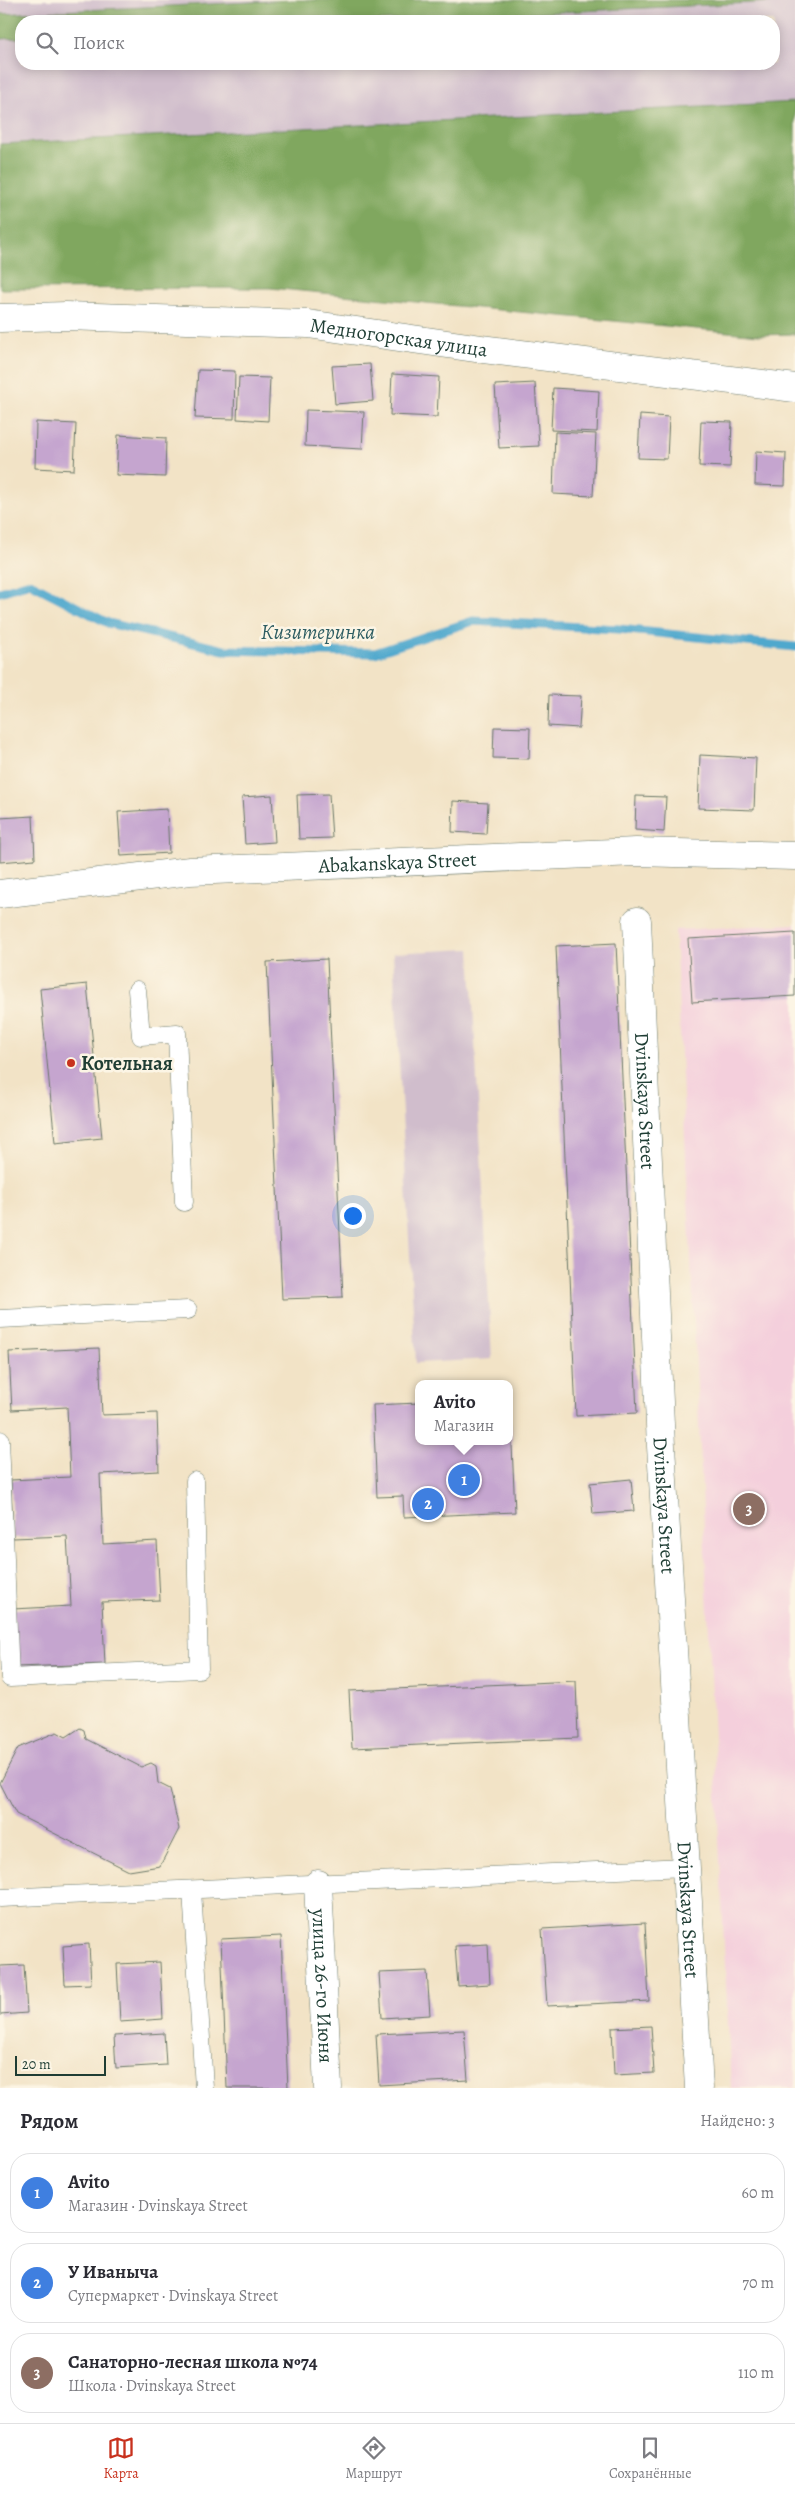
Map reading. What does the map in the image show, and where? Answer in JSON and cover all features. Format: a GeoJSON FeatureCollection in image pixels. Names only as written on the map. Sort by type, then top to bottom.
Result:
{"type":"FeatureCollection","features":[{"type":"Feature","properties":{"kind":"street","name":"Медногорская улица"},"geometry":{"type":"LineString","coordinates":[[0,318],[66,316],[308,324],[795,388]]}},
{"type":"Feature","properties":{"kind":"street","name":"Abakanskaya Street"},"geometry":{"type":"LineString","coordinates":[[0,894],[200,870],[655,851],[795,856]]}},
{"type":"Feature","properties":{"kind":"street","name":"Dvinskaya Street"},"geometry":{"type":"LineString","coordinates":[[637,921],[661,1446],[699,2088]]}},
{"type":"Feature","properties":{"kind":"street","name":"улица 26-го Июня"},"geometry":{"type":"LineString","coordinates":[[318,1884],[328,2088]]}},
{"type":"Feature","properties":{"kind":"lane"},"geometry":{"type":"LineString","coordinates":[[137,990],[140,1036],[177,1033],[184,1202]]}},
{"type":"Feature","properties":{"kind":"lane"},"geometry":{"type":"LineString","coordinates":[[0,1318],[188,1310]]}},
{"type":"Feature","properties":{"kind":"lane"},"geometry":{"type":"LineString","coordinates":[[0,1440],[10,1678],[199,1669],[195,1482]]}},
{"type":"Feature","properties":{"kind":"lane"},"geometry":{"type":"LineString","coordinates":[[0,1898],[685,1867]]}},
{"type":"Feature","properties":{"kind":"lane"},"geometry":{"type":"LineString","coordinates":[[192,1890],[204,2088]]}},
{"type":"Feature","properties":{"kind":"shaded area"},"geometry":{"type":"Polygon","coordinates":[[[0,0],[293,0],[0,14],[0,0]]]}},
{"type":"Feature","properties":{"kind":"shaded area"},"geometry":{"type":"Polygon","coordinates":[[[795,1],[795,102],[0,144],[0,39],[15,38],[15,70],[780,70],[780,15],[497,15],[795,1]]]}},
{"type":"Feature","properties":{"kind":"shaded area"},"geometry":{"type":"Polygon","coordinates":[[[795,924],[795,2088],[731,2088],[675,930],[795,924]]]}},
{"type":"Feature","properties":{"kind":"shaded area"},"geometry":{"type":"Polygon","coordinates":[[[470,949],[492,1359],[416,1363],[393,953],[470,949]]]}},
{"type":"Feature","properties":{"kind":"green space"},"geometry":{"type":"Polygon","coordinates":[[[293,0],[795,0],[497,15],[15,15],[15,38],[0,39],[0,14],[293,0]]]}},
{"type":"Feature","properties":{"kind":"green space"},"geometry":{"type":"Polygon","coordinates":[[[795,102],[795,334],[759,335],[270,288],[0,289],[0,144],[795,102]]]}},
{"type":"Feature","properties":{"kind":"building"},"geometry":{"type":"Polygon","coordinates":[[[370,364],[373,401],[335,404],[332,366],[370,364]]]}},
{"type":"Feature","properties":{"kind":"building"},"geometry":{"type":"Polygon","coordinates":[[[198,370],[235,371],[234,419],[195,418],[198,370]]]}},
{"type":"Feature","properties":{"kind":"building"},"geometry":{"type":"Polygon","coordinates":[[[392,374],[439,377],[437,417],[390,415],[392,374]]]}},
{"type":"Feature","properties":{"kind":"building"},"geometry":{"type":"Polygon","coordinates":[[[239,377],[270,378],[268,421],[237,419],[239,377]]]}},
{"type":"Feature","properties":{"kind":"building"},"geometry":{"type":"Polygon","coordinates":[[[535,383],[539,446],[499,448],[495,385],[535,383]]]}},
{"type":"Feature","properties":{"kind":"building"},"geometry":{"type":"Polygon","coordinates":[[[553,388],[599,391],[597,432],[551,430],[553,388]]]}},
{"type":"Feature","properties":{"kind":"building"},"geometry":{"type":"Polygon","coordinates":[[[306,410],[364,412],[362,449],[305,446],[306,410]]]}},
{"type":"Feature","properties":{"kind":"building"},"geometry":{"type":"Polygon","coordinates":[[[640,415],[669,417],[667,459],[638,458],[640,415]]]}},
{"type":"Feature","properties":{"kind":"building"},"geometry":{"type":"Polygon","coordinates":[[[701,421],[732,422],[730,467],[699,466],[701,421]]]}},
{"type":"Feature","properties":{"kind":"building"},"geometry":{"type":"Polygon","coordinates":[[[36,422],[76,424],[74,470],[35,468],[36,422]]]}},
{"type":"Feature","properties":{"kind":"building"},"geometry":{"type":"Polygon","coordinates":[[[555,432],[596,434],[593,496],[553,494],[555,432]]]}},
{"type":"Feature","properties":{"kind":"building"},"geometry":{"type":"Polygon","coordinates":[[[118,435],[166,438],[165,477],[116,475],[118,435]]]}},
{"type":"Feature","properties":{"kind":"building"},"geometry":{"type":"Polygon","coordinates":[[[756,451],[786,453],[785,486],[755,485],[756,451]]]}},
{"type":"Feature","properties":{"kind":"building"},"geometry":{"type":"Polygon","coordinates":[[[549,695],[581,696],[579,728],[548,726],[549,695]]]}},
{"type":"Feature","properties":{"kind":"building"},"geometry":{"type":"Polygon","coordinates":[[[494,727],[530,728],[529,759],[493,758],[494,727]]]}},
{"type":"Feature","properties":{"kind":"building"},"geometry":{"type":"Polygon","coordinates":[[[700,755],[756,758],[754,810],[698,808],[700,755]]]}},
{"type":"Feature","properties":{"kind":"building"},"geometry":{"type":"Polygon","coordinates":[[[329,794],[332,838],[299,839],[297,795],[329,794]]]}},
{"type":"Feature","properties":{"kind":"building"},"geometry":{"type":"Polygon","coordinates":[[[272,795],[275,842],[245,844],[242,797],[272,795]]]}},
{"type":"Feature","properties":{"kind":"building"},"geometry":{"type":"Polygon","coordinates":[[[636,796],[666,797],[664,832],[635,830],[636,796]]]}},
{"type":"Feature","properties":{"kind":"building"},"geometry":{"type":"Polygon","coordinates":[[[453,801],[488,803],[486,834],[452,832],[453,801]]]}},
{"type":"Feature","properties":{"kind":"building"},"geometry":{"type":"Polygon","coordinates":[[[167,809],[169,853],[121,856],[118,812],[167,809]]]}},
{"type":"Feature","properties":{"kind":"building"},"geometry":{"type":"Polygon","coordinates":[[[33,816],[35,859],[0,862],[0,818],[33,816]]]}},
{"type":"Feature","properties":{"kind":"building"},"geometry":{"type":"Polygon","coordinates":[[[795,933],[795,996],[692,1002],[688,939],[795,933]]]}},
{"type":"Feature","properties":{"kind":"building"},"geometry":{"type":"Polygon","coordinates":[[[616,943],[637,1413],[576,1416],[556,946],[616,943]]]}},
{"type":"Feature","properties":{"kind":"building"},"geometry":{"type":"Polygon","coordinates":[[[327,959],[343,1297],[282,1299],[267,962],[327,959]]]}},
{"type":"Feature","properties":{"kind":"building","name":"Котельная"},"geometry":{"type":"Polygon","coordinates":[[[87,984],[102,1138],[55,1143],[40,989],[87,984]]]}},
{"type":"Feature","properties":{"kind":"building"},"geometry":{"type":"Polygon","coordinates":[[[99,1348],[102,1415],[157,1413],[159,1471],[100,1474],[103,1544],[157,1541],[160,1600],[102,1602],[105,1664],[15,1667],[13,1609],[71,1606],[67,1536],[13,1538],[11,1480],[70,1477],[67,1407],[12,1410],[9,1352],[99,1348]]]}},
{"type":"Feature","properties":{"kind":"building"},"geometry":{"type":"Polygon","coordinates":[[[415,1403],[415,1445],[512,1445],[515,1512],[404,1517],[403,1496],[377,1497],[373,1405],[415,1403]]]}},
{"type":"Feature","properties":{"kind":"building"},"geometry":{"type":"Polygon","coordinates":[[[631,1479],[634,1511],[593,1514],[590,1483],[631,1479]]]}},
{"type":"Feature","properties":{"kind":"building"},"geometry":{"type":"Polygon","coordinates":[[[576,1681],[578,1738],[352,1748],[349,1691],[576,1681]]]}},
{"type":"Feature","properties":{"kind":"building"},"geometry":{"type":"Polygon","coordinates":[[[80,1728],[84,1730],[86,1739],[141,1767],[151,1763],[156,1766],[158,1783],[170,1789],[179,1829],[160,1866],[129,1871],[16,1814],[0,1783],[18,1748],[57,1732],[66,1737],[80,1728]]]}},
{"type":"Feature","properties":{"kind":"building"},"geometry":{"type":"Polygon","coordinates":[[[645,1923],[649,2001],[547,2006],[542,1929],[645,1923]]]}},
{"type":"Feature","properties":{"kind":"building"},"geometry":{"type":"Polygon","coordinates":[[[281,1936],[288,2088],[227,2088],[221,1939],[281,1936]]]}},
{"type":"Feature","properties":{"kind":"building"},"geometry":{"type":"Polygon","coordinates":[[[89,1944],[91,1984],[65,1985],[63,1946],[89,1944]]]}},
{"type":"Feature","properties":{"kind":"building"},"geometry":{"type":"Polygon","coordinates":[[[488,1944],[490,1984],[458,1986],[455,1946],[488,1944]]]}},
{"type":"Feature","properties":{"kind":"building"},"geometry":{"type":"Polygon","coordinates":[[[160,1962],[163,2019],[120,2022],[117,1964],[160,1962]]]}},
{"type":"Feature","properties":{"kind":"building"},"geometry":{"type":"Polygon","coordinates":[[[24,1965],[27,2013],[0,2015],[0,1966],[24,1965]]]}},
{"type":"Feature","properties":{"kind":"building"},"geometry":{"type":"Polygon","coordinates":[[[427,1971],[430,2015],[382,2018],[379,1973],[427,1971]]]}},
{"type":"Feature","properties":{"kind":"building"},"geometry":{"type":"Polygon","coordinates":[[[651,2026],[654,2073],[614,2075],[612,2028],[651,2026]]]}},
{"type":"Feature","properties":{"kind":"building"},"geometry":{"type":"Polygon","coordinates":[[[464,2030],[468,2080],[379,2085],[376,2034],[464,2030]]]}},
{"type":"Feature","properties":{"kind":"building"},"geometry":{"type":"Polygon","coordinates":[[[164,2033],[166,2065],[116,2068],[114,2036],[164,2033]]]}},
{"type":"Feature","properties":{"kind":"waterway","name":"Кизитеринка"},"geometry":{"type":"LineString","coordinates":[[0,592],[30,583],[108,623],[224,650],[375,653],[473,621],[619,629],[795,647]]}},
{"type":"Feature","properties":{"kind":"place","name":"Котельная"},"geometry":{"type":"Point","coordinates":[71,1063]}},
{"type":"Feature","properties":{"kind":"place","name":"Avito"},"geometry":{"type":"Point","coordinates":[464,1480]}},
{"type":"Feature","properties":{"kind":"place","name":"У Иваныча"},"geometry":{"type":"Point","coordinates":[428,1504]}},
{"type":"Feature","properties":{"kind":"place","name":"Санаторно-лесная школа №74"},"geometry":{"type":"Point","coordinates":[749,1509]}}]}
